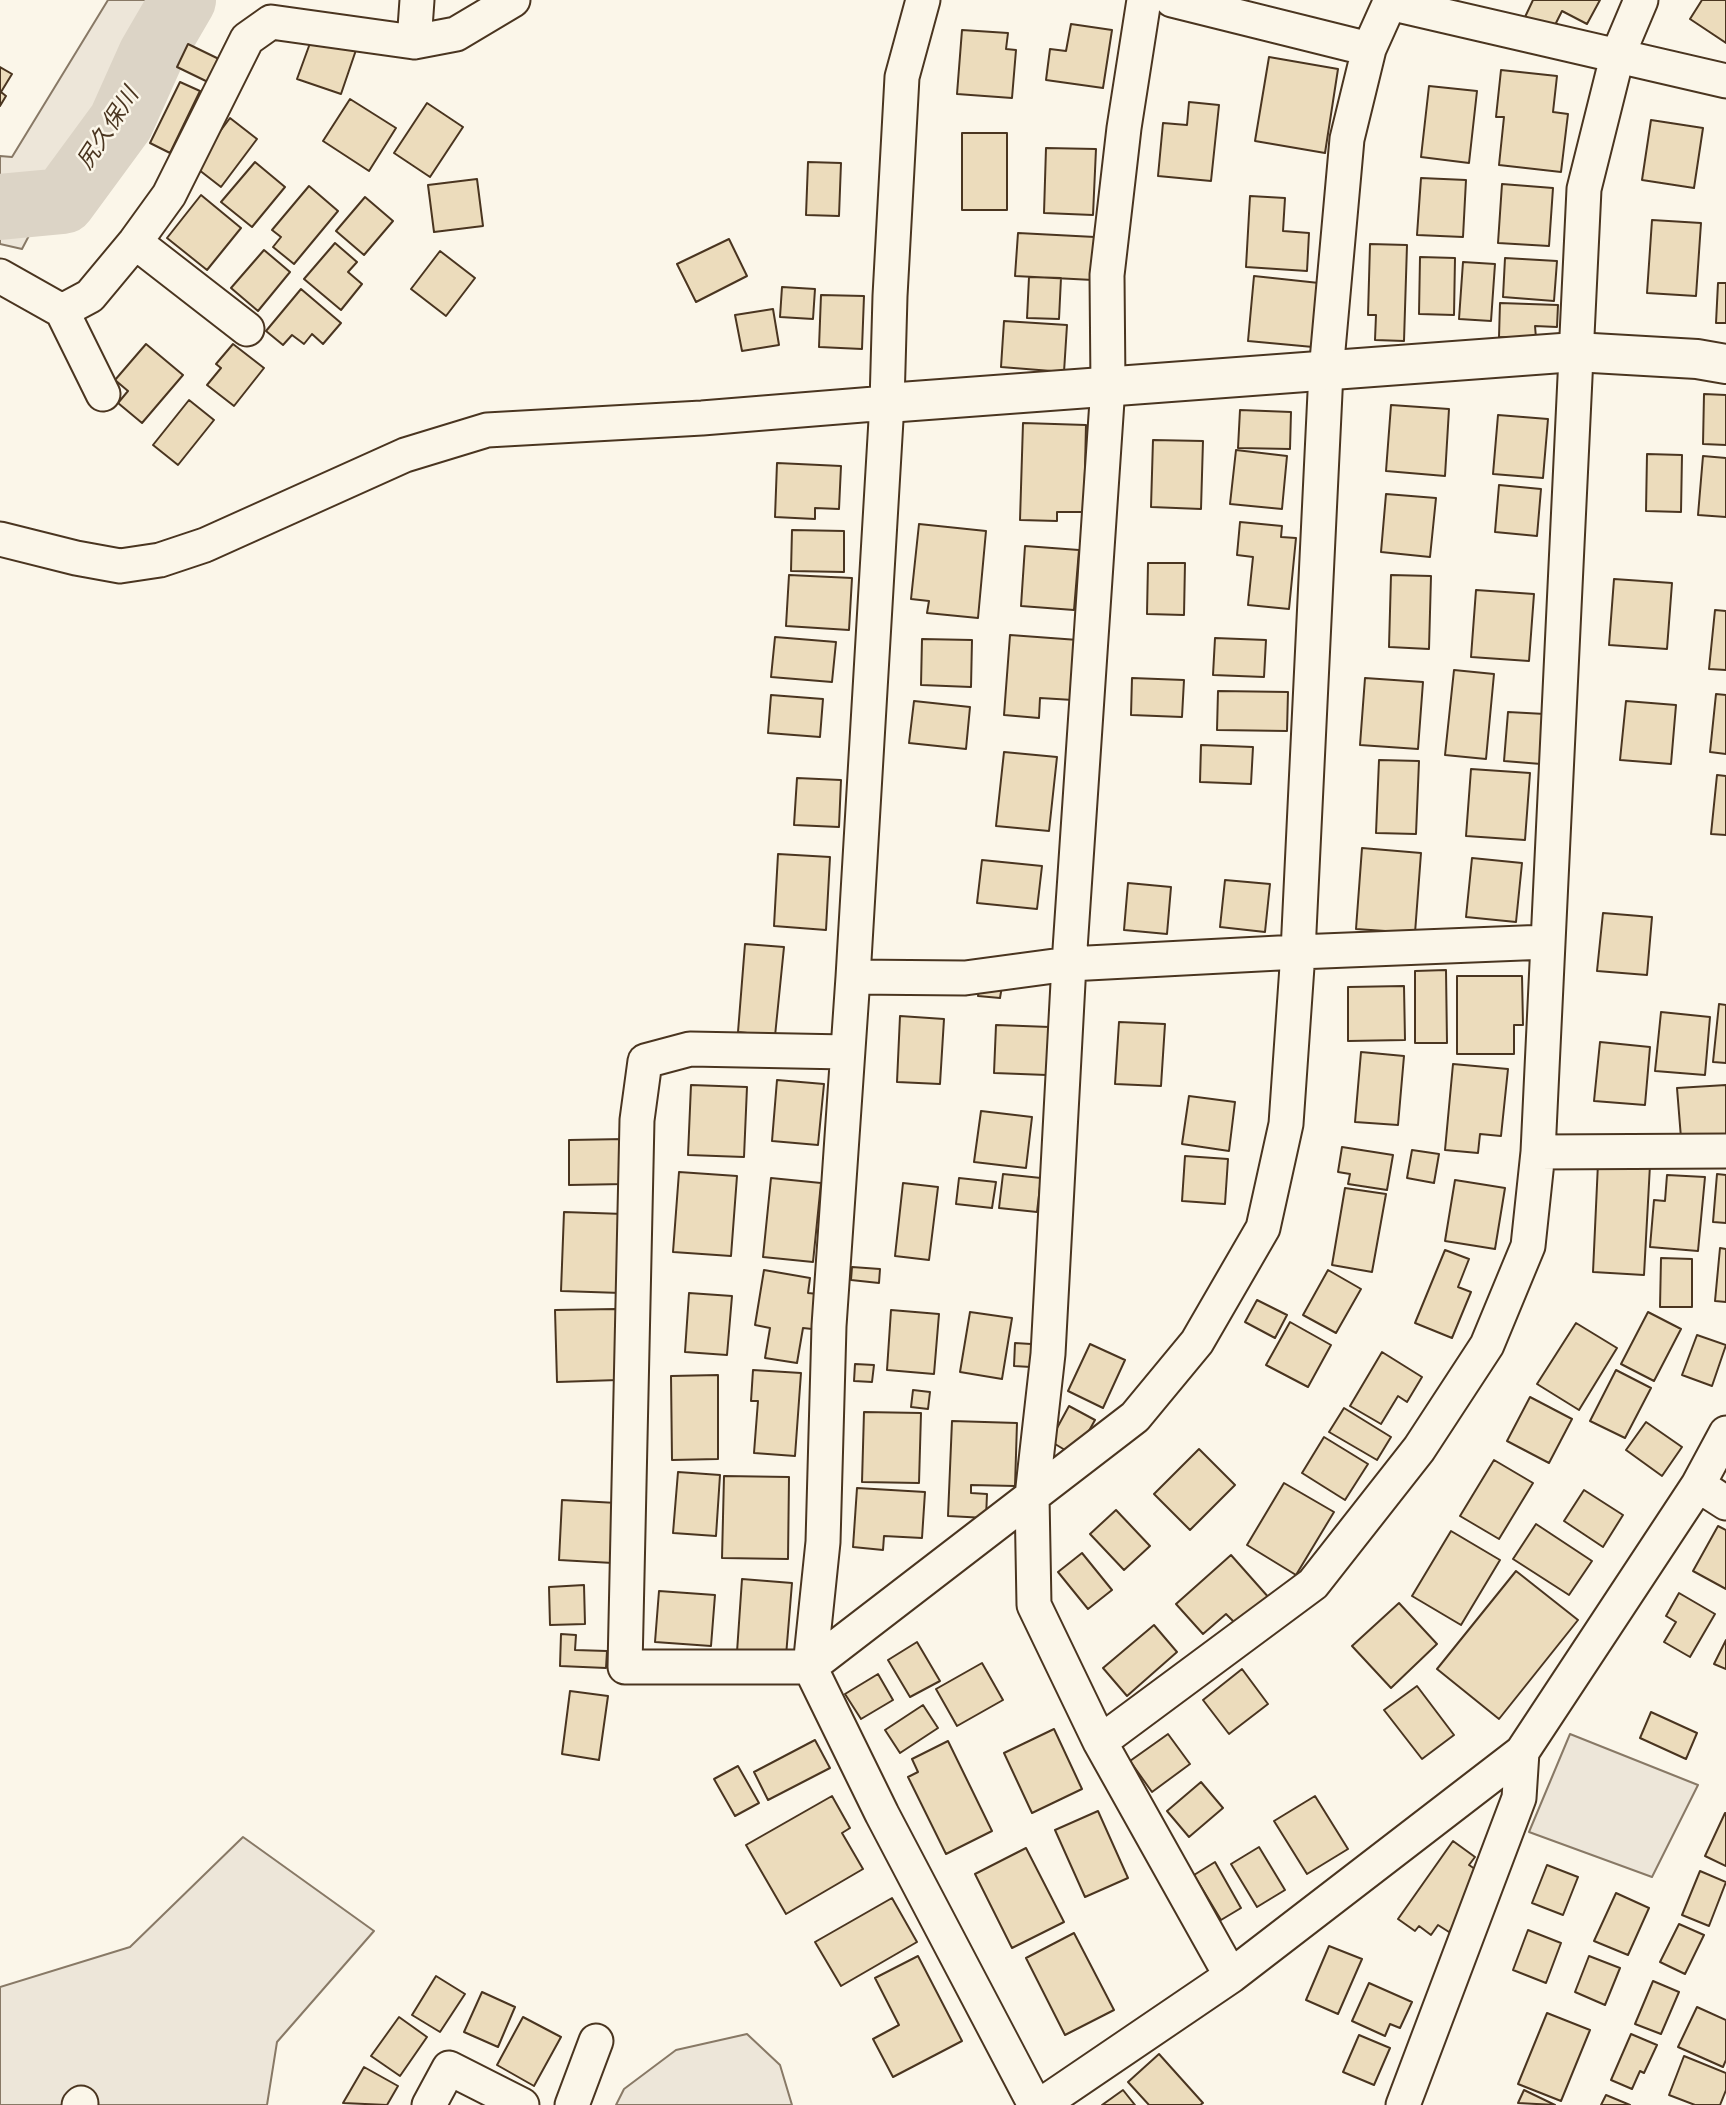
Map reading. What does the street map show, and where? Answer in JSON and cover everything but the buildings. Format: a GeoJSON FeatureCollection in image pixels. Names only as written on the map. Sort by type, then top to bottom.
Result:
{"type":"FeatureCollection","features":[{"type":"Feature","properties":{"kind":"street"},"geometry":{"type":"LineString","coordinates":[[62,311],[90,296],[135,242],[169,195],[247,39],[271,22],[416,19],[456,34],[513,0]]}},
{"type":"Feature","properties":{"kind":"street"},"geometry":{"type":"LineString","coordinates":[[923,0],[902,77],[887,403],[829,1326],[823,1542],[810,1667],[882,1814],[1034,2105]]}},
{"type":"Feature","properties":{"kind":"street"},"geometry":{"type":"LineString","coordinates":[[1144,0],[1124,128],[1107,275],[1108,386],[1069,964],[1048,1354],[1032,1496],[1034,1605],[1100,1742],[1231,1976]]}},
{"type":"Feature","properties":{"kind":"street"},"geometry":{"type":"LineString","coordinates":[[1172,0],[1369,49]]}},
{"type":"Feature","properties":{"kind":"street"},"geometry":{"type":"LineString","coordinates":[[1100,1742],[1312,1584],[1419,1449],[1487,1345],[1528,1246],[1538,1152],[1584,189],[1617,57],[1641,0]]}},
{"type":"Feature","properties":{"kind":"street"},"geometry":{"type":"LineString","coordinates":[[847,1052],[690,1049],[645,1061],[637,1120],[625,1667],[810,1667],[1135,1417],[1196,1342],[1263,1228],[1286,1124],[1298,952],[1326,372],[1347,139],[1369,49],[1390,2],[1726,81]]}},
{"type":"Feature","properties":{"kind":"street"},"geometry":{"type":"LineString","coordinates":[[135,242],[247,328]]}},
{"type":"Feature","properties":{"kind":"street"},"geometry":{"type":"LineString","coordinates":[[0,276],[62,311],[103,394]]}},
{"type":"Feature","properties":{"kind":"street"},"geometry":{"type":"LineString","coordinates":[[0,538],[76,558],[120,566],[147,562],[205,545],[405,455],[487,430],[702,418],[1575,352],[1697,359],[1726,365]]}},
{"type":"Feature","properties":{"kind":"street"},"geometry":{"type":"LineString","coordinates":[[853,977],[965,978],[1069,964],[1547,942]]}},
{"type":"Feature","properties":{"kind":"street"},"geometry":{"type":"LineString","coordinates":[[1538,1152],[1726,1151]]}},
{"type":"Feature","properties":{"kind":"street"},"geometry":{"type":"LineString","coordinates":[[1041,2105],[1231,1976],[1522,1752],[1698,1485],[1726,1433]]}},
{"type":"Feature","properties":{"kind":"street"},"geometry":{"type":"LineString","coordinates":[[1698,1485],[1726,1503]]}},
{"type":"Feature","properties":{"kind":"street"},"geometry":{"type":"LineString","coordinates":[[1403,2105],[1519,1798],[1522,1752]]}},
{"type":"Feature","properties":{"kind":"street"},"geometry":{"type":"LineString","coordinates":[[572,2105],[596,2041]]}},
{"type":"Feature","properties":{"kind":"street"},"geometry":{"type":"LineString","coordinates":[[429,2105],[449,2068],[522,2105]]}},
{"type":"Feature","properties":{"kind":"shaded area"},"geometry":{"type":"Polygon","coordinates":[[[108,0],[152,0],[22,249],[0,244],[0,156],[12,157],[108,0]]]}},
{"type":"Feature","properties":{"kind":"shaded area"},"geometry":{"type":"Polygon","coordinates":[[[1570,1734],[1698,1785],[1652,1877],[1529,1832],[1570,1734]]]}},
{"type":"Feature","properties":{"kind":"shaded area"},"geometry":{"type":"Polygon","coordinates":[[[243,1837],[374,1931],[277,2042],[267,2105],[0,2105],[0,1987],[130,1947],[243,1837]]]}},
{"type":"Feature","properties":{"kind":"shaded area"},"geometry":{"type":"Polygon","coordinates":[[[747,2034],[780,2065],[792,2105],[616,2105],[624,2089],[676,2050],[747,2034]]]}},
{"type":"Feature","properties":{"kind":"waterway","name":"尻久保川"},"geometry":{"type":"LineString","coordinates":[[0,207],[63,201],[121,122],[151,55],[183,0]]}}]}
